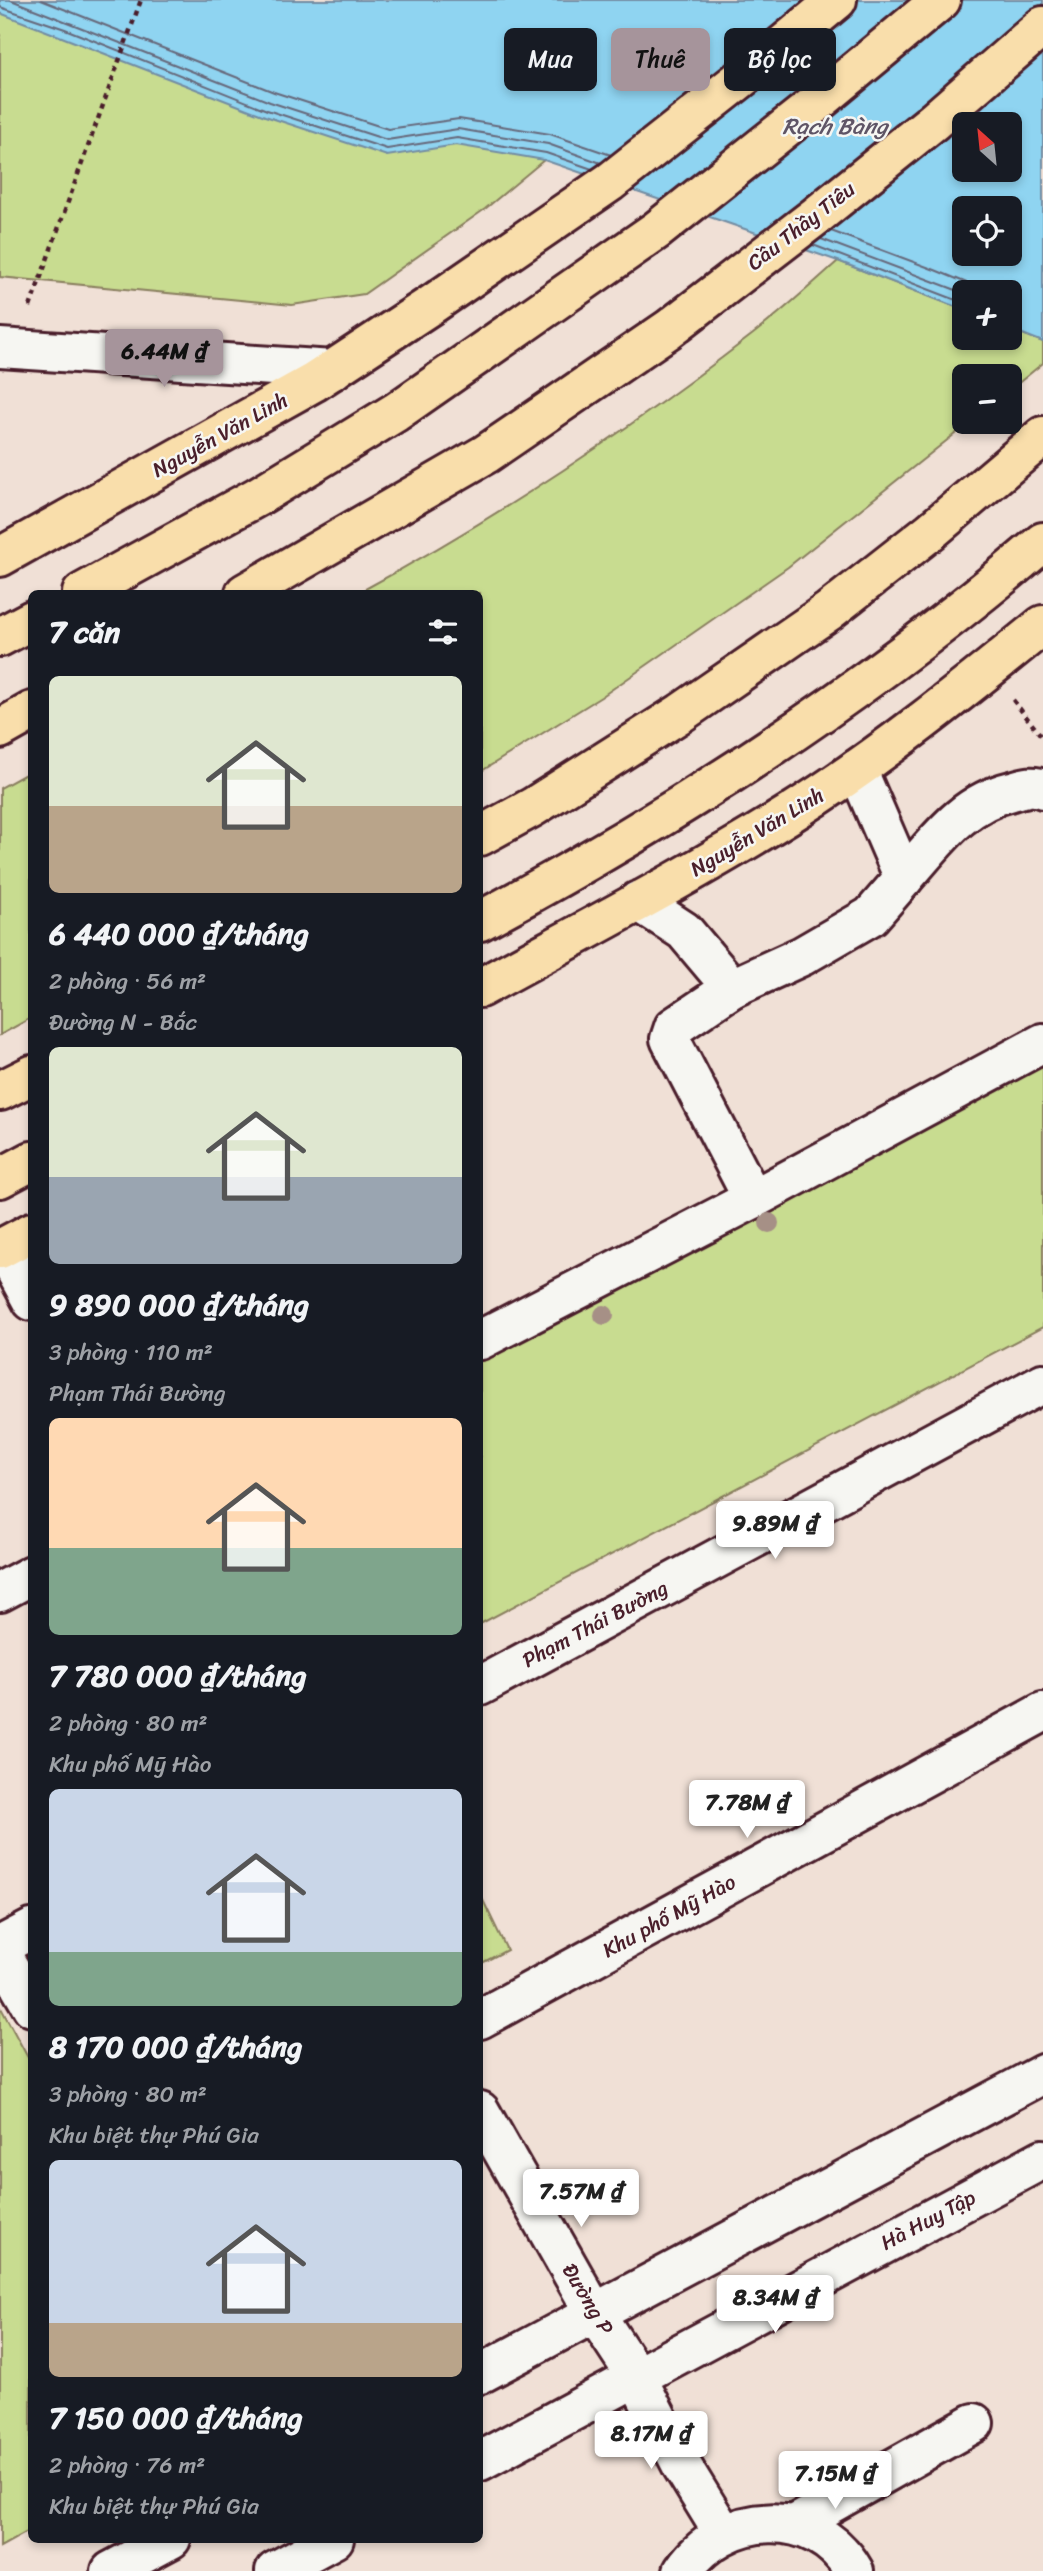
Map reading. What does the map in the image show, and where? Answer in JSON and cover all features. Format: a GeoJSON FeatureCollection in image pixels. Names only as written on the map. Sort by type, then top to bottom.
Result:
{"type":"FeatureCollection","features":[{"type":"Feature","properties":{"kind":"main road","name":"Nguyễn Văn Linh"},"geometry":{"type":"LineString","coordinates":[[0,557],[333,370],[434,303],[610,182],[836,0]]}},
{"type":"Feature","properties":{"kind":"main road"},"geometry":{"type":"LineString","coordinates":[[88,590],[327,456],[396,412],[657,230],[823,99],[941,0]]}},
{"type":"Feature","properties":{"kind":"main road","name":"Cầu Thầy Tiêu"},"geometry":{"type":"LineString","coordinates":[[250,590],[426,491],[549,413],[668,329],[816,216],[934,121],[1043,26]]}},
{"type":"Feature","properties":{"kind":"main road"},"geometry":{"type":"LineString","coordinates":[[483,833],[533,807],[744,671],[829,611],[1043,436]]}},
{"type":"Feature","properties":{"kind":"main road"},"geometry":{"type":"LineString","coordinates":[[483,919],[620,844],[784,740],[974,601],[1043,542]]}},
{"type":"Feature","properties":{"kind":"main road"},"geometry":{"type":"LineString","coordinates":[[0,637],[28,622]]}},
{"type":"Feature","properties":{"kind":"main road","name":"Nguyễn Văn Linh"},"geometry":{"type":"LineString","coordinates":[[483,986],[729,850],[857,769],[1016,647]]}},
{"type":"Feature","properties":{"kind":"main road"},"geometry":{"type":"LineString","coordinates":[[0,729],[28,713]]}},
{"type":"Feature","properties":{"kind":"main road"},"geometry":{"type":"LineString","coordinates":[[0,1091],[28,1076]]}},
{"type":"Feature","properties":{"kind":"main road"},"geometry":{"type":"LineString","coordinates":[[0,1178],[28,1163]]}},
{"type":"Feature","properties":{"kind":"street"},"geometry":{"type":"LineString","coordinates":[[0,348],[333,370]]}},
{"type":"Feature","properties":{"kind":"street"},"geometry":{"type":"LineString","coordinates":[[857,769],[904,878]]}},
{"type":"Feature","properties":{"kind":"street"},"geometry":{"type":"LineString","coordinates":[[753,1199],[670,1039],[674,1027],[732,988],[802,956],[871,916],[961,815],[993,796],[1035,785],[1043,789]]}},
{"type":"Feature","properties":{"kind":"street"},"geometry":{"type":"LineString","coordinates":[[638,901],[684,931],[732,988]]}},
{"type":"Feature","properties":{"kind":"street"},"geometry":{"type":"LineString","coordinates":[[483,1338],[753,1199],[1043,1042]]}},
{"type":"Feature","properties":{"kind":"street"},"geometry":{"type":"LineString","coordinates":[[9,1242],[28,1291]]}},
{"type":"Feature","properties":{"kind":"street","name":"Phạm Thái Bường"},"geometry":{"type":"LineString","coordinates":[[483,1684],[1043,1383]]}},
{"type":"Feature","properties":{"kind":"street"},"geometry":{"type":"LineString","coordinates":[[0,1592],[28,1577]]}},
{"type":"Feature","properties":{"kind":"street","name":"Khu phố Mỹ Hào"},"geometry":{"type":"LineString","coordinates":[[483,2017],[1043,1712]]}},
{"type":"Feature","properties":{"kind":"street"},"geometry":{"type":"LineString","coordinates":[[0,1946],[28,1931]]}},
{"type":"Feature","properties":{"kind":"street"},"geometry":{"type":"LineString","coordinates":[[0,1952],[28,2000]]}},
{"type":"Feature","properties":{"kind":"street"},"geometry":{"type":"LineString","coordinates":[[483,2372],[1043,2074]]}},
{"type":"Feature","properties":{"kind":"street","name":"Đường P"},"geometry":{"type":"LineString","coordinates":[[483,2116],[594,2312],[636,2376],[682,2466],[723,2533]]}},
{"type":"Feature","properties":{"kind":"street","name":"Hà Huy Tập"},"geometry":{"type":"LineString","coordinates":[[483,2458],[1043,2159]]}},
{"type":"Feature","properties":{"kind":"street"},"geometry":{"type":"LineString","coordinates":[[793,2525],[974,2423]]}},
{"type":"Feature","properties":{"kind":"street"},"geometry":{"type":"LineString","coordinates":[[683,2571],[701,2549],[723,2533],[770,2522],[793,2525],[823,2539],[848,2561],[854,2571]]}},
{"type":"Feature","properties":{"kind":"street"},"geometry":{"type":"LineString","coordinates":[[111,2571],[164,2543]]}},
{"type":"Feature","properties":{"kind":"street"},"geometry":{"type":"LineString","coordinates":[[275,2571],[327,2543]]}},
{"type":"Feature","properties":{"kind":"path"},"geometry":{"type":"LineString","coordinates":[[30,307],[141,0]]}},
{"type":"Feature","properties":{"kind":"path"},"geometry":{"type":"LineString","coordinates":[[1016,647],[1043,738]]}},
{"type":"Feature","properties":{"kind":"green space"},"geometry":{"type":"Polygon","coordinates":[[[0,0],[544,160],[485,209],[364,294],[292,305],[0,277],[0,0]]]}},
{"type":"Feature","properties":{"kind":"green space"},"geometry":{"type":"Polygon","coordinates":[[[838,261],[952,305],[952,350],[1022,350],[1022,334],[1043,342],[1043,363],[1022,380],[1022,364],[952,364],[952,434],[955,434],[788,567],[601,697],[483,770],[483,590],[363,590],[461,535],[561,472],[658,405],[753,334],[838,261]]]}},
{"type":"Feature","properties":{"kind":"green space"},"geometry":{"type":"Polygon","coordinates":[[[28,773],[28,1020],[0,1035],[0,788],[28,773]]]}},
{"type":"Feature","properties":{"kind":"green space"},"geometry":{"type":"Polygon","coordinates":[[[1043,1062],[1043,1327],[483,1622],[483,1357],[1043,1062]]]}},
{"type":"Feature","properties":{"kind":"green space"},"geometry":{"type":"Polygon","coordinates":[[[483,1900],[507,1950],[483,1962],[483,1900]]]}},
{"type":"Feature","properties":{"kind":"green space"},"geometry":{"type":"Polygon","coordinates":[[[0,2006],[28,2058],[28,2532],[0,2547],[0,2006]]]}},
{"type":"Feature","properties":{"kind":"water","name":"Rạch Bàng"},"geometry":{"type":"Polygon","coordinates":[[[0,0],[1043,0],[1043,342],[1022,334],[1022,280],[952,280],[952,305],[838,261],[544,160],[456,145],[387,156],[265,116],[0,13],[0,0]]]}}]}
